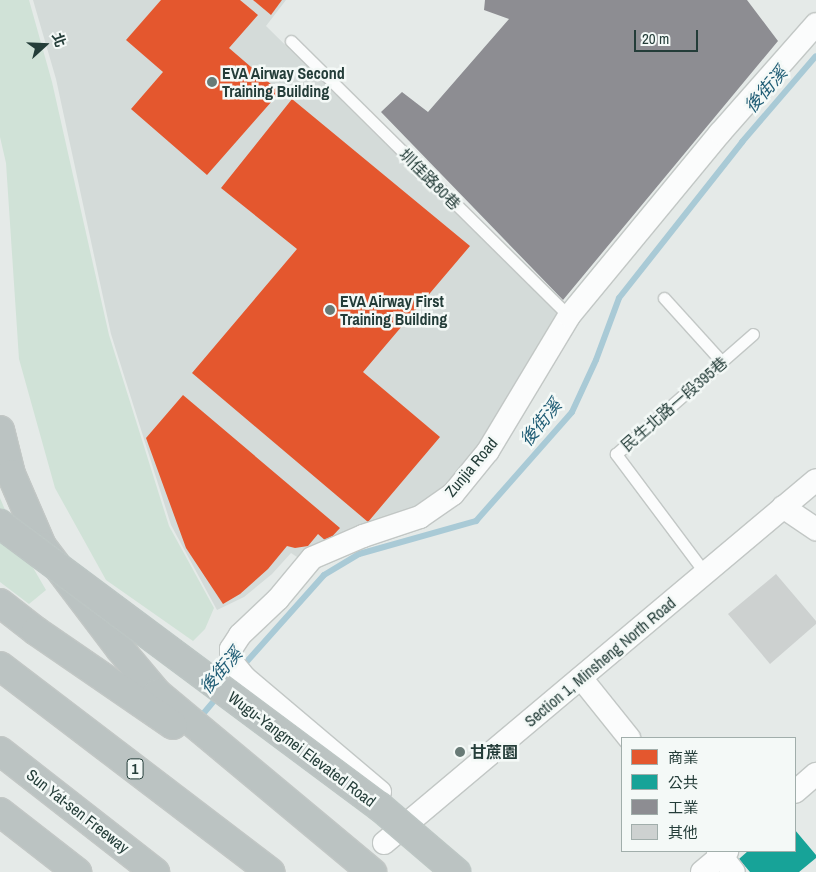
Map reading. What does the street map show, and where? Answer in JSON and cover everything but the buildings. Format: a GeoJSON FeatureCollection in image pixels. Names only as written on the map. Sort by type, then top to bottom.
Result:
{"type":"FeatureCollection","features":[{"type":"Feature","properties":{"kind":"highway"},"geometry":{"type":"LineString","coordinates":[[0,430],[11,474],[42,546],[96,620],[157,693],[372,872]]}},
{"type":"Feature","properties":{"kind":"highway","name":"Wugu-Yangmei Elevated Road"},"geometry":{"type":"LineString","coordinates":[[0,524],[380,807],[456,872]]}},
{"type":"Feature","properties":{"kind":"highway"},"geometry":{"type":"LineString","coordinates":[[0,603],[36,631],[161,718],[238,761]]}},
{"type":"Feature","properties":{"kind":"highway","name":"1"},"geometry":{"type":"LineString","coordinates":[[0,666],[270,872]]}},
{"type":"Feature","properties":{"kind":"highway","name":"Sun Yat-sen Freeway"},"geometry":{"type":"LineString","coordinates":[[0,751],[155,872]]}},
{"type":"Feature","properties":{"kind":"highway"},"geometry":{"type":"LineString","coordinates":[[0,812],[77,872]]}},
{"type":"Feature","properties":{"kind":"street","name":"Zunjia Road"},"geometry":{"type":"LineString","coordinates":[[412,820],[238,669],[231,649],[240,636],[278,599],[312,558],[363,536],[420,517],[453,494],[488,451],[569,316],[720,133],[816,24]]}},
{"type":"Feature","properties":{"kind":"street","name":"Section 1, Minsheng North Road"},"geometry":{"type":"LineString","coordinates":[[384,843],[816,480]]}},
{"type":"Feature","properties":{"kind":"street"},"geometry":{"type":"LineString","coordinates":[[784,507],[816,529]]}},
{"type":"Feature","properties":{"kind":"street"},"geometry":{"type":"LineString","coordinates":[[581,678],[628,737]]}},
{"type":"Feature","properties":{"kind":"street"},"geometry":{"type":"LineString","coordinates":[[796,791],[816,774]]}},
{"type":"Feature","properties":{"kind":"street"},"geometry":{"type":"LineString","coordinates":[[702,872],[725,857]]}},
{"type":"Feature","properties":{"kind":"lane","name":"圳佳路80巷"},"geometry":{"type":"LineString","coordinates":[[291,41],[569,316]]}},
{"type":"Feature","properties":{"kind":"lane"},"geometry":{"type":"LineString","coordinates":[[664,298],[722,362]]}},
{"type":"Feature","properties":{"kind":"lane","name":"民生北路一段395巷"},"geometry":{"type":"LineString","coordinates":[[705,573],[616,454],[753,334]]}},
{"type":"Feature","properties":{"kind":"shaded area"},"geometry":{"type":"Polygon","coordinates":[[[33,0],[286,0],[266,26],[565,321],[452,493],[330,547],[297,557],[291,553],[272,574],[244,597],[217,610],[171,525],[111,334],[56,79],[33,0]]]}},
{"type":"Feature","properties":{"kind":"green space"},"geometry":{"type":"Polygon","coordinates":[[[0,0],[29,0],[52,82],[109,335],[169,526],[214,608],[205,629],[193,641],[106,580],[55,488],[19,359],[6,163],[0,137],[0,0]]]}},
{"type":"Feature","properties":{"kind":"green space"},"geometry":{"type":"Polygon","coordinates":[[[0,498],[21,547],[46,590],[29,604],[0,582],[0,498]]]}},
{"type":"Feature","properties":{"kind":"waterway","name":"後街溪"},"geometry":{"type":"LineString","coordinates":[[242,667],[324,575],[359,554],[476,521],[572,412],[596,360],[619,298],[742,142],[816,56]]}},
{"type":"Feature","properties":{"kind":"waterway","name":"後街溪"},"geometry":{"type":"LineString","coordinates":[[203,714],[218,696]]}},
{"type":"Feature","properties":{"kind":"place","name":"EVA Airway Second Training Building"},"geometry":{"type":"Point","coordinates":[212,82]}},
{"type":"Feature","properties":{"kind":"place","name":"EVA Airway First Training Building"},"geometry":{"type":"Point","coordinates":[330,310]}},
{"type":"Feature","properties":{"kind":"place","name":"甘蔗園"},"geometry":{"type":"Point","coordinates":[460,752]}}]}
